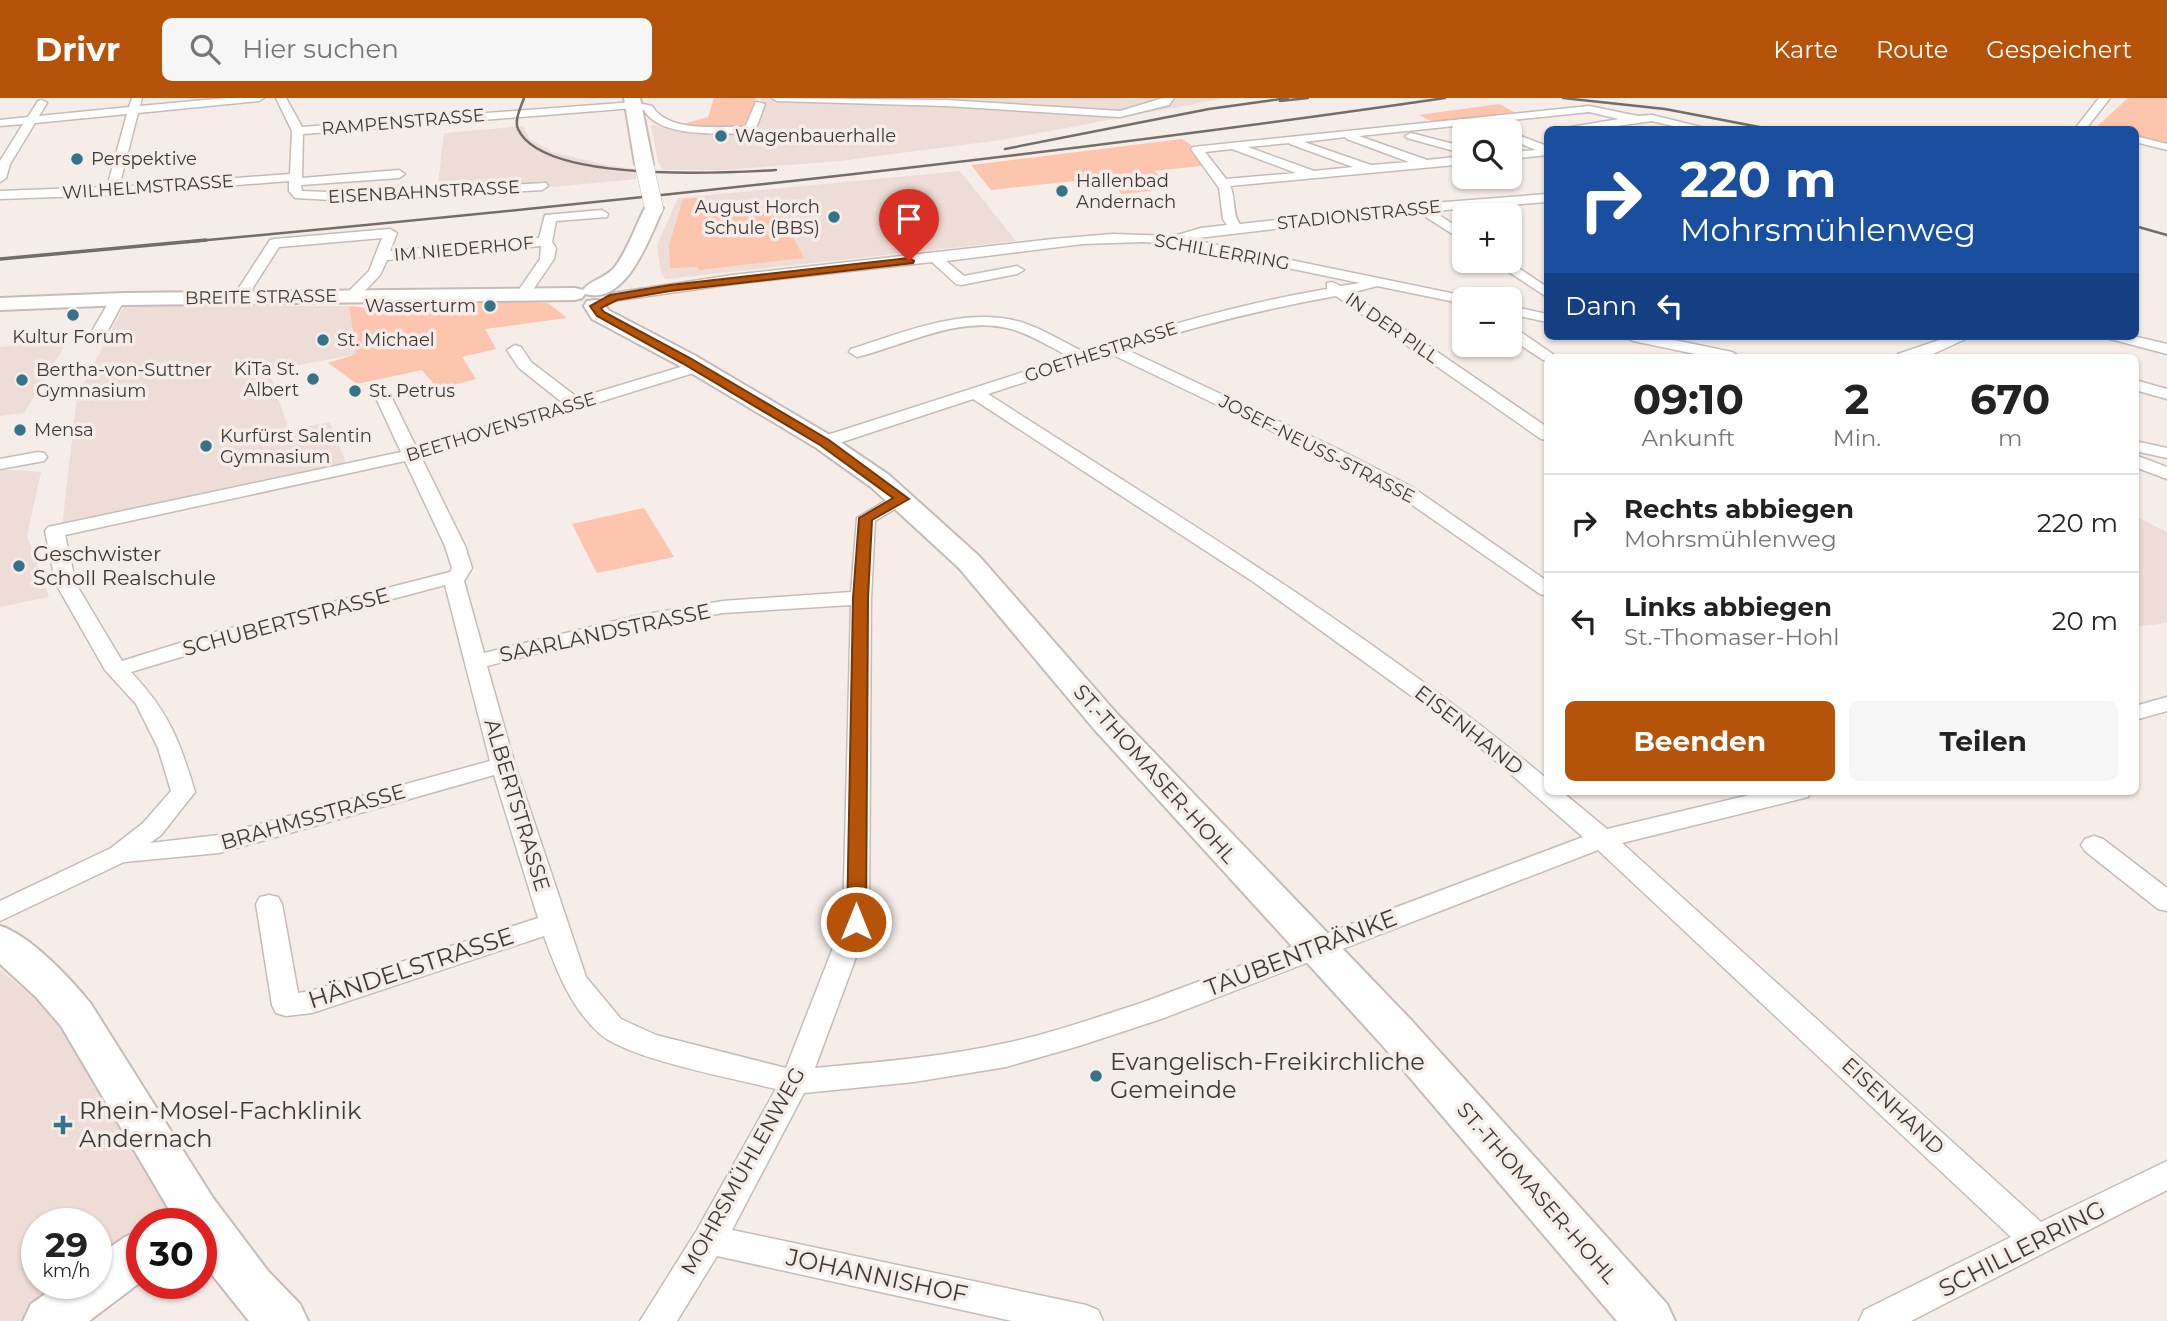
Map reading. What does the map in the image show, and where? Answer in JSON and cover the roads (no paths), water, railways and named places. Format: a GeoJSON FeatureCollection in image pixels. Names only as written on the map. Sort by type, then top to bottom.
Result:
{"type":"FeatureCollection","features":[{"type":"Feature","properties":{"kind":"street"},"geometry":{"type":"LineString","coordinates":[[0,123],[135,104],[259,98]]}},
{"type":"Feature","properties":{"kind":"street"},"geometry":{"type":"LineString","coordinates":[[281,98],[298,131],[295,180]]}},
{"type":"Feature","properties":{"kind":"street"},"geometry":{"type":"LineString","coordinates":[[633,102],[648,108],[653,117],[675,127],[749,131],[762,101],[780,99],[946,103],[1120,114],[1165,103],[1169,98]]}},
{"type":"Feature","properties":{"kind":"street"},"geometry":{"type":"LineString","coordinates":[[2083,126],[2105,98]]}},
{"type":"Feature","properties":{"kind":"street"},"geometry":{"type":"LineString","coordinates":[[595,296],[619,285],[654,208],[633,102]]}},
{"type":"Feature","properties":{"kind":"street","name":"RAMPENSTRASSE"},"geometry":{"type":"LineString","coordinates":[[298,131],[633,102]]}},
{"type":"Feature","properties":{"kind":"street"},"geometry":{"type":"LineString","coordinates":[[0,178],[4,164],[42,103]]}},
{"type":"Feature","properties":{"kind":"street"},"geometry":{"type":"LineString","coordinates":[[112,191],[135,104]]}},
{"type":"Feature","properties":{"kind":"street"},"geometry":{"type":"LineString","coordinates":[[1488,119],[1589,109],[1639,120]]}},
{"type":"Feature","properties":{"kind":"street"},"geometry":{"type":"LineString","coordinates":[[1590,126],[1653,118],[1690,126]]}},
{"type":"Feature","properties":{"kind":"street"},"geometry":{"type":"LineString","coordinates":[[1237,228],[1229,219],[1231,203],[1225,183],[1197,149],[1452,123]]}},
{"type":"Feature","properties":{"kind":"street"},"geometry":{"type":"LineString","coordinates":[[1522,134],[1535,132]]}},
{"type":"Feature","properties":{"kind":"street"},"geometry":{"type":"LineString","coordinates":[[1342,134],[1417,158],[1426,164]]}},
{"type":"Feature","properties":{"kind":"street"},"geometry":{"type":"LineString","coordinates":[[1411,136],[1452,147]]}},
{"type":"Feature","properties":{"kind":"street"},"geometry":{"type":"LineString","coordinates":[[1286,140],[1370,170]]}},
{"type":"Feature","properties":{"kind":"street"},"geometry":{"type":"LineString","coordinates":[[1522,140],[1544,149]]}},
{"type":"Feature","properties":{"kind":"street"},"geometry":{"type":"LineString","coordinates":[[2139,140],[2167,147]]}},
{"type":"Feature","properties":{"kind":"street"},"geometry":{"type":"LineString","coordinates":[[1233,145],[1316,176]]}},
{"type":"Feature","properties":{"kind":"street"},"geometry":{"type":"LineString","coordinates":[[1522,154],[1544,150]]}},
{"type":"Feature","properties":{"kind":"street"},"geometry":{"type":"LineString","coordinates":[[1225,183],[1452,161]]}},
{"type":"Feature","properties":{"kind":"street","name":"WILHELMSTRASSE"},"geometry":{"type":"LineString","coordinates":[[0,195],[399,174]]}},
{"type":"Feature","properties":{"kind":"street","name":"EISENBAHNSTRASSE"},"geometry":{"type":"LineString","coordinates":[[295,180],[295,191],[306,197],[542,186]]}},
{"type":"Feature","properties":{"kind":"street","name":"STADIONSTRASSE"},"geometry":{"type":"LineString","coordinates":[[1172,240],[1201,232],[1420,208],[1544,198]]}},
{"type":"Feature","properties":{"kind":"street"},"geometry":{"type":"LineString","coordinates":[[1420,208],[1452,229]]}},
{"type":"Feature","properties":{"kind":"street","name":"IM NIEDERHOF"},"geometry":{"type":"LineString","coordinates":[[524,292],[547,260],[549,248],[545,242],[550,218],[602,214]]}},
{"type":"Feature","properties":{"kind":"street","name":"IM NIEDERHOF"},"geometry":{"type":"LineString","coordinates":[[240,297],[275,243],[390,233],[375,272],[352,296]]}},
{"type":"Feature","properties":{"kind":"street","name":"SCHILLERRING"},"geometry":{"type":"LineString","coordinates":[[595,296],[1125,238],[1172,240],[1452,297]]}},
{"type":"Feature","properties":{"kind":"street","name":"IM NIEDERHOF"},"geometry":{"type":"LineString","coordinates":[[383,256],[545,242]]}},
{"type":"Feature","properties":{"kind":"street"},"geometry":{"type":"LineString","coordinates":[[934,258],[961,281],[1017,271]]}},
{"type":"Feature","properties":{"kind":"street","name":"IN DER PILL"},"geometry":{"type":"LineString","coordinates":[[1307,268],[1544,433]]}},
{"type":"Feature","properties":{"kind":"street","name":"SCHILLERRING"},"geometry":{"type":"LineString","coordinates":[[624,272],[655,286]]}},
{"type":"Feature","properties":{"kind":"street"},"geometry":{"type":"LineString","coordinates":[[1517,273],[1544,291]]}},
{"type":"Feature","properties":{"kind":"street","name":"GOETHESTRASSE"},"geometry":{"type":"LineString","coordinates":[[824,442],[1196,321],[1259,305],[1384,283]]}},
{"type":"Feature","properties":{"kind":"street","name":"SCHILLERRING"},"geometry":{"type":"LineString","coordinates":[[595,296],[655,286],[689,285]]}},
{"type":"Feature","properties":{"kind":"street","name":"BREITE STRASSE"},"geometry":{"type":"LineString","coordinates":[[0,304],[524,292],[595,296]]}},
{"type":"Feature","properties":{"kind":"street","name":"ST.-THOMASER-HOHL"},"geometry":{"type":"LineString","coordinates":[[595,296],[600,314],[697,367],[824,442],[902,499],[969,562],[1106,723],[1397,1033],[1649,1321]]}},
{"type":"Feature","properties":{"kind":"street"},"geometry":{"type":"LineString","coordinates":[[96,338],[117,300]]}},
{"type":"Feature","properties":{"kind":"street"},"geometry":{"type":"LineString","coordinates":[[1522,313],[1544,317]]}},
{"type":"Feature","properties":{"kind":"street"},"geometry":{"type":"LineString","coordinates":[[857,352],[957,324],[1003,323],[1082,357]]}},
{"type":"Feature","properties":{"kind":"street"},"geometry":{"type":"LineString","coordinates":[[1522,339],[1544,354]]}},
{"type":"Feature","properties":{"kind":"street"},"geometry":{"type":"LineString","coordinates":[[1652,340],[1718,354]]}},
{"type":"Feature","properties":{"kind":"street"},"geometry":{"type":"LineString","coordinates":[[1916,354],[1954,340]]}},
{"type":"Feature","properties":{"kind":"street"},"geometry":{"type":"LineString","coordinates":[[2131,340],[2167,349]]}},
{"type":"Feature","properties":{"kind":"street","name":"JOSEF-NEUSS-STRASSE"},"geometry":{"type":"LineString","coordinates":[[1113,349],[1332,453],[1405,491],[1544,588]]}},
{"type":"Feature","properties":{"kind":"street"},"geometry":{"type":"LineString","coordinates":[[515,350],[525,365],[577,405]]}},
{"type":"Feature","properties":{"kind":"street","name":"BEETHOVENSTRASSE"},"geometry":{"type":"LineString","coordinates":[[116,670],[66,584],[55,531],[410,455],[697,367]]}},
{"type":"Feature","properties":{"kind":"street"},"geometry":{"type":"LineString","coordinates":[[2139,386],[2167,394]]}},
{"type":"Feature","properties":{"kind":"street","name":"EISENHAND"},"geometry":{"type":"LineString","coordinates":[[975,393],[1262,579],[1475,731],[1544,790]]}},
{"type":"Feature","properties":{"kind":"street","name":"ALBERTSTRASSE"},"geometry":{"type":"LineString","coordinates":[[383,396],[455,546],[462,568],[454,580],[503,765],[553,922],[575,981],[611,1027],[649,1045],[795,1082]]}},
{"type":"Feature","properties":{"kind":"street"},"geometry":{"type":"LineString","coordinates":[[2139,447],[2167,453]]}},
{"type":"Feature","properties":{"kind":"street"},"geometry":{"type":"LineString","coordinates":[[0,464],[38,457]]}},
{"type":"Feature","properties":{"kind":"street"},"geometry":{"type":"LineString","coordinates":[[2139,462],[2167,474]]}},
{"type":"Feature","properties":{"kind":"street","name":"MOHRSMÜHLENWEG"},"geometry":{"type":"LineString","coordinates":[[657,1321],[709,1240],[795,1082],[856,922],[861,598],[866,518],[902,499]]}},
{"type":"Feature","properties":{"kind":"street","name":"SCHUBERTSTRASSE"},"geometry":{"type":"LineString","coordinates":[[116,670],[223,637],[457,576]]}},
{"type":"Feature","properties":{"kind":"street","name":"SAARLANDSTRASSE"},"geometry":{"type":"LineString","coordinates":[[476,662],[636,622],[723,607],[861,598]]}},
{"type":"Feature","properties":{"kind":"street"},"geometry":{"type":"LineString","coordinates":[[0,912],[120,854],[152,829],[183,792],[170,748],[146,701],[116,670]]}},
{"type":"Feature","properties":{"kind":"street"},"geometry":{"type":"LineString","coordinates":[[2139,712],[2167,704]]}},
{"type":"Feature","properties":{"kind":"street","name":"BRAHMSSTRASSE"},"geometry":{"type":"LineString","coordinates":[[120,854],[219,844],[503,765]]}},
{"type":"Feature","properties":{"kind":"street","name":"EISENHAND"},"geometry":{"type":"LineString","coordinates":[[1550,795],[1602,839],[2039,1241]]}},
{"type":"Feature","properties":{"kind":"street","name":"TAUBENTRÄNKE"},"geometry":{"type":"LineString","coordinates":[[795,1082],[914,1070],[1006,1055],[1079,1035],[1154,1010],[1602,839],[1783,795]]}},
{"type":"Feature","properties":{"kind":"street"},"geometry":{"type":"LineString","coordinates":[[2094,845],[2167,902]]}},
{"type":"Feature","properties":{"kind":"street","name":"HÄNDELSTRASSE"},"geometry":{"type":"LineString","coordinates":[[269,904],[286,1005],[312,1002],[553,922]]}},
{"type":"Feature","properties":{"kind":"street"},"geometry":{"type":"LineString","coordinates":[[0,940],[75,1013],[183,1208]]}},
{"type":"Feature","properties":{"kind":"street","name":"SCHILLERRING"},"geometry":{"type":"LineString","coordinates":[[1876,1321],[2167,1175]]}},
{"type":"Feature","properties":{"kind":"street","name":"JOHANNISHOF"},"geometry":{"type":"LineString","coordinates":[[709,1240],[1086,1321]]}},
{"type":"Feature","properties":{"kind":"street"},"geometry":{"type":"LineString","coordinates":[[217,1251],[255,1295],[282,1321]]}},
{"type":"Feature","properties":{"kind":"street"},"geometry":{"type":"LineString","coordinates":[[49,1321],[126,1264]]}},
{"type":"Feature","properties":{"kind":"railway"},"geometry":{"type":"LineString","coordinates":[[524,98],[517,118],[518,129],[534,146],[562,159],[637,171],[678,173],[776,170]]}},
{"type":"Feature","properties":{"kind":"railway"},"geometry":{"type":"LineString","coordinates":[[1005,149],[1209,109],[1288,98]]}},
{"type":"Feature","properties":{"kind":"railway"},"geometry":{"type":"LineString","coordinates":[[1280,101],[1308,98]]}},
{"type":"Feature","properties":{"kind":"railway"},"geometry":{"type":"LineString","coordinates":[[187,242],[817,178],[1131,141],[1445,98]]}},
{"type":"Feature","properties":{"kind":"railway"},"geometry":{"type":"LineString","coordinates":[[1563,98],[1665,109],[1754,126]]}},
{"type":"Feature","properties":{"kind":"railway"},"geometry":{"type":"LineString","coordinates":[[2139,227],[2167,235]]}},
{"type":"Feature","properties":{"kind":"railway"},"geometry":{"type":"LineString","coordinates":[[0,259],[206,240]]}},
{"type":"Feature","properties":{"kind":"place","name":"Wagenbauerhalle"},"geometry":{"type":"Point","coordinates":[721,136]}},
{"type":"Feature","properties":{"kind":"place","name":"Perspektive"},"geometry":{"type":"Point","coordinates":[77,159]}},
{"type":"Feature","properties":{"kind":"place","name":"Hallenbad Andernach"},"geometry":{"type":"Point","coordinates":[1062,191]}},
{"type":"Feature","properties":{"kind":"place","name":"August Horch Schule (BBS)"},"geometry":{"type":"Point","coordinates":[834,217]}},
{"type":"Feature","properties":{"kind":"place","name":"Wasserturm"},"geometry":{"type":"Point","coordinates":[490,306]}},
{"type":"Feature","properties":{"kind":"place","name":"Kultur Forum"},"geometry":{"type":"Point","coordinates":[73,315]}},
{"type":"Feature","properties":{"kind":"place","name":"St. Michael"},"geometry":{"type":"Point","coordinates":[323,340]}},
{"type":"Feature","properties":{"kind":"place","name":"KiTa St. Albert"},"geometry":{"type":"Point","coordinates":[313,379]}},
{"type":"Feature","properties":{"kind":"place","name":"Bertha-von-Suttner Gymnasium"},"geometry":{"type":"Point","coordinates":[22,380]}},
{"type":"Feature","properties":{"kind":"place","name":"St. Petrus"},"geometry":{"type":"Point","coordinates":[355,391]}},
{"type":"Feature","properties":{"kind":"place","name":"Mensa"},"geometry":{"type":"Point","coordinates":[20,430]}},
{"type":"Feature","properties":{"kind":"place","name":"Kurfürst Salentin Gymnasium"},"geometry":{"type":"Point","coordinates":[206,446]}},
{"type":"Feature","properties":{"kind":"place","name":"Geschwister Scholl Realschule"},"geometry":{"type":"Point","coordinates":[19,566]}},
{"type":"Feature","properties":{"kind":"place","name":"Evangelisch-Freikirchliche Gemeinde"},"geometry":{"type":"Point","coordinates":[1096,1076]}},
{"type":"Feature","properties":{"kind":"place","name":"Rhein-Mosel-Fachklinik Andernach"},"geometry":{"type":"Point","coordinates":[63,1125]}}]}
